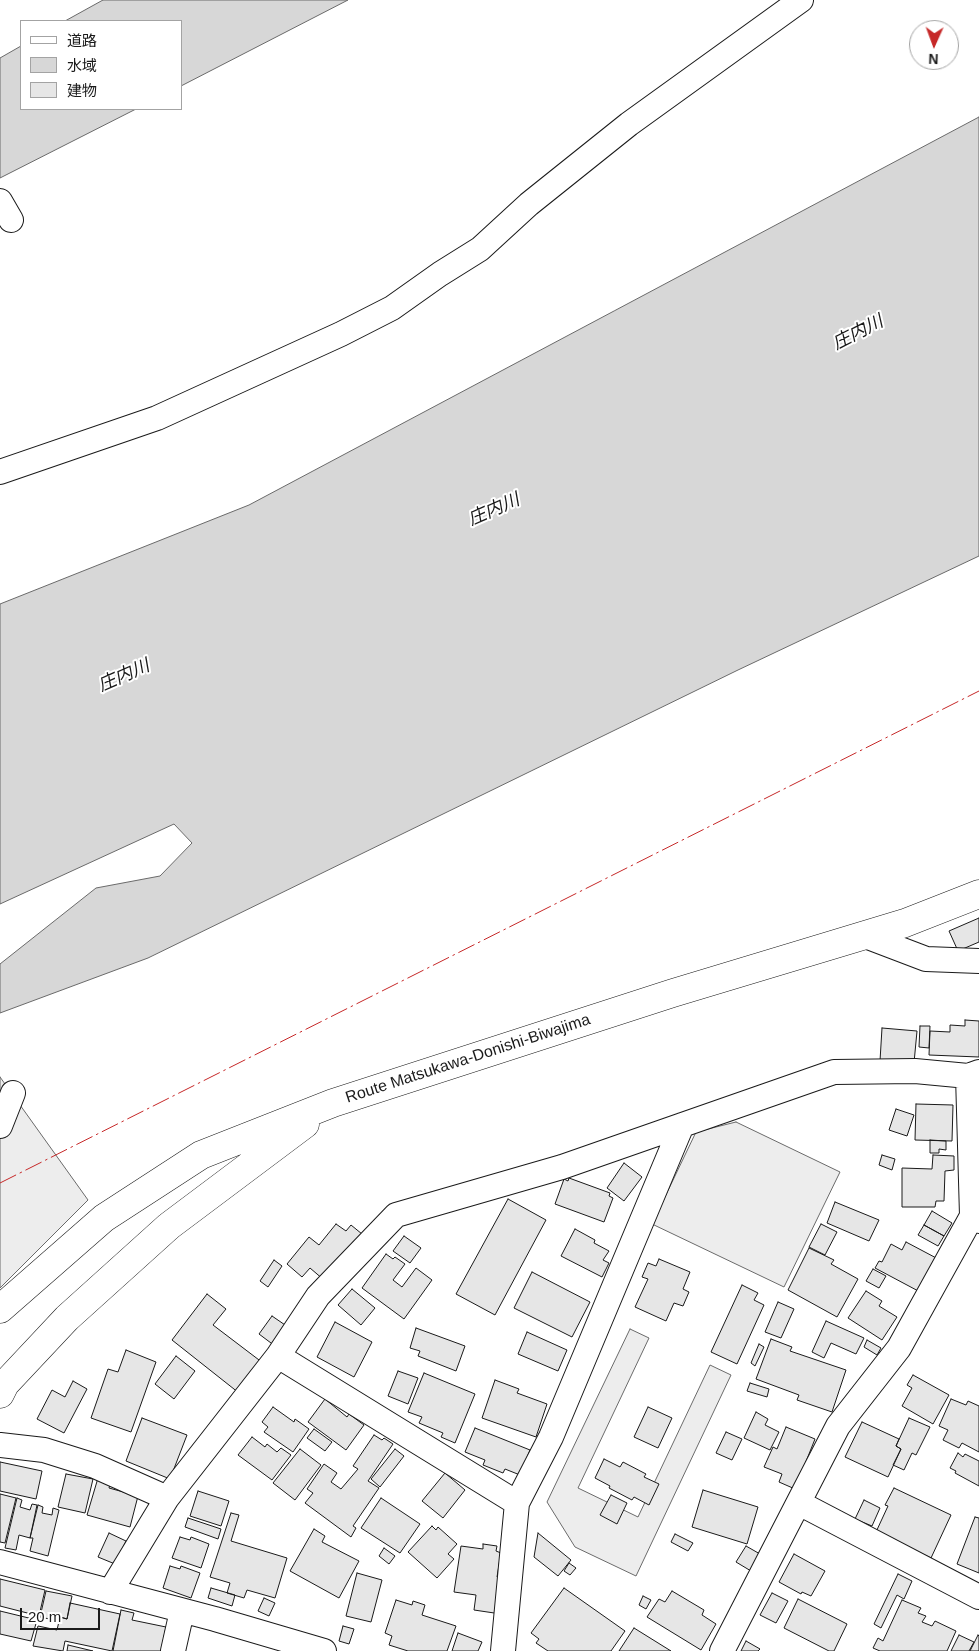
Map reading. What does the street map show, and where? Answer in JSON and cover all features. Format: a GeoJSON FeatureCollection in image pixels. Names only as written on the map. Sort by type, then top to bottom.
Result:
{"type":"FeatureCollection","features":[{"type":"Feature","properties":{"kind":"main road","name":"Route Matsukawa-Donishi-Biwajima"},"geometry":{"type":"LineString","coordinates":[[0,1309],[104,1218],[201,1155],[333,1103],[673,993],[905,922],[979,894]]}},
{"type":"Feature","properties":{"kind":"main road"},"geometry":{"type":"LineString","coordinates":[[0,1394],[4,1384],[67,1318],[169,1226],[333,1103]]}},
{"type":"Feature","properties":{"kind":"street"},"geometry":{"type":"LineString","coordinates":[[0,472],[157,418],[341,334],[392,308],[440,274],[480,249],[529,204],[629,124],[801,0]]}},
{"type":"Feature","properties":{"kind":"street"},"geometry":{"type":"LineString","coordinates":[[863,935],[926,959],[979,961]]}},
{"type":"Feature","properties":{"kind":"street"},"geometry":{"type":"LineString","coordinates":[[110,1592],[167,1498],[278,1356],[318,1296],[396,1215],[562,1167],[834,1072],[914,1070],[975,1074],[976,1219],[899,1348],[838,1426],[722,1651]]}},
{"type":"Feature","properties":{"kind":"street"},"geometry":{"type":"LineString","coordinates":[[0,1126],[13,1093]]}},
{"type":"Feature","properties":{"kind":"street"},"geometry":{"type":"LineString","coordinates":[[503,1651],[517,1503],[551,1437],[682,1125]]}},
{"type":"Feature","properties":{"kind":"street"},"geometry":{"type":"LineString","coordinates":[[278,1356],[517,1503]]}},
{"type":"Feature","properties":{"kind":"street"},"geometry":{"type":"LineString","coordinates":[[0,1445],[44,1450],[95,1466],[167,1498]]}},
{"type":"Feature","properties":{"kind":"street"},"geometry":{"type":"LineString","coordinates":[[799,1503],[979,1597]]}},
{"type":"Feature","properties":{"kind":"street"},"geometry":{"type":"LineString","coordinates":[[0,1562],[324,1651]]}},
{"type":"Feature","properties":{"kind":"street"},"geometry":{"type":"LineString","coordinates":[[173,1651],[182,1611]]}},
{"type":"Feature","properties":{"kind":"shaded area"},"geometry":{"type":"Polygon","coordinates":[[[0,1077],[88,1200],[0,1288],[0,1077]]]}},
{"type":"Feature","properties":{"kind":"shaded area"},"geometry":{"type":"Polygon","coordinates":[[[736,1122],[840,1172],[784,1287],[652,1224],[696,1132],[736,1122]]]}},
{"type":"Feature","properties":{"kind":"shaded area"},"geometry":{"type":"Polygon","coordinates":[[[630,1329],[649,1338],[578,1488],[638,1517],[710,1365],[731,1375],[636,1576],[575,1547],[547,1502],[630,1329]]]}},
{"type":"Feature","properties":{"kind":"water"},"geometry":{"type":"Polygon","coordinates":[[[103,0],[348,0],[182,85],[182,20],[67,20],[103,0]]]}},
{"type":"Feature","properties":{"kind":"water"},"geometry":{"type":"Polygon","coordinates":[[[20,47],[20,110],[134,110],[0,178],[0,58],[20,47]]]}},
{"type":"Feature","properties":{"kind":"water","name":"庄内川"},"geometry":{"type":"Polygon","coordinates":[[[979,117],[979,556],[738,670],[148,958],[0,1013],[0,964],[96,888],[160,876],[192,843],[174,824],[0,904],[0,604],[249,505],[979,117]]]}},
{"type":"Feature","properties":{"kind":"building"},"geometry":{"type":"Polygon","coordinates":[[[979,918],[979,942],[958,951],[949,931],[979,918]]]}},
{"type":"Feature","properties":{"kind":"building"},"geometry":{"type":"Polygon","coordinates":[[[965,1020],[979,1021],[979,1057],[929,1055],[930,1031],[950,1032],[950,1025],[965,1026],[965,1020]]]}},
{"type":"Feature","properties":{"kind":"building"},"geometry":{"type":"Polygon","coordinates":[[[920,1026],[930,1026],[929,1048],[919,1047],[920,1026]]]}},
{"type":"Feature","properties":{"kind":"building"},"geometry":{"type":"Polygon","coordinates":[[[882,1028],[917,1031],[914,1063],[880,1061],[882,1028]]]}},
{"type":"Feature","properties":{"kind":"building"},"geometry":{"type":"Polygon","coordinates":[[[916,1104],[953,1105],[952,1141],[915,1140],[916,1104]]]}},
{"type":"Feature","properties":{"kind":"building"},"geometry":{"type":"Polygon","coordinates":[[[896,1109],[914,1115],[907,1136],[889,1130],[896,1109]]]}},
{"type":"Feature","properties":{"kind":"building"},"geometry":{"type":"Polygon","coordinates":[[[930,1140],[946,1141],[946,1150],[939,1149],[939,1153],[930,1153],[930,1140]]]}},
{"type":"Feature","properties":{"kind":"building"},"geometry":{"type":"Polygon","coordinates":[[[882,1155],[895,1159],[892,1170],[879,1165],[882,1155]]]}},
{"type":"Feature","properties":{"kind":"building"},"geometry":{"type":"Polygon","coordinates":[[[933,1155],[954,1156],[954,1170],[945,1171],[944,1201],[936,1201],[935,1207],[902,1207],[902,1168],[932,1169],[933,1155]]]}},
{"type":"Feature","properties":{"kind":"building"},"geometry":{"type":"Polygon","coordinates":[[[624,1163],[642,1177],[624,1201],[607,1188],[624,1163]]]}},
{"type":"Feature","properties":{"kind":"building"},"geometry":{"type":"Polygon","coordinates":[[[569,1178],[610,1193],[609,1196],[613,1198],[604,1222],[555,1204],[564,1179],[568,1181],[569,1178]]]}},
{"type":"Feature","properties":{"kind":"building"},"geometry":{"type":"Polygon","coordinates":[[[508,1199],[546,1220],[495,1315],[456,1294],[508,1199]]]}},
{"type":"Feature","properties":{"kind":"building"},"geometry":{"type":"Polygon","coordinates":[[[835,1202],[879,1220],[869,1241],[827,1223],[835,1202]]]}},
{"type":"Feature","properties":{"kind":"building"},"geometry":{"type":"Polygon","coordinates":[[[932,1211],[952,1223],[944,1236],[924,1225],[932,1211]]]}},
{"type":"Feature","properties":{"kind":"building"},"geometry":{"type":"Polygon","coordinates":[[[336,1224],[346,1231],[351,1225],[362,1234],[324,1280],[310,1268],[302,1277],[287,1264],[309,1237],[319,1245],[336,1224]]]}},
{"type":"Feature","properties":{"kind":"building"},"geometry":{"type":"Polygon","coordinates":[[[821,1224],[837,1232],[825,1255],[809,1247],[821,1224]]]}},
{"type":"Feature","properties":{"kind":"building"},"geometry":{"type":"Polygon","coordinates":[[[924,1225],[944,1236],[938,1246],[918,1235],[924,1225]]]}},
{"type":"Feature","properties":{"kind":"building"},"geometry":{"type":"Polygon","coordinates":[[[575,1229],[595,1240],[594,1243],[609,1251],[603,1260],[609,1263],[602,1277],[561,1256],[575,1229]]]}},
{"type":"Feature","properties":{"kind":"building"},"geometry":{"type":"Polygon","coordinates":[[[404,1236],[421,1248],[410,1263],[393,1251],[404,1236]]]}},
{"type":"Feature","properties":{"kind":"building"},"geometry":{"type":"Polygon","coordinates":[[[906,1242],[940,1260],[922,1293],[875,1268],[879,1261],[882,1262],[891,1244],[902,1250],[906,1242]]]}},
{"type":"Feature","properties":{"kind":"building"},"geometry":{"type":"Polygon","coordinates":[[[809,1248],[834,1260],[831,1264],[858,1279],[837,1317],[788,1290],[809,1248]]]}},
{"type":"Feature","properties":{"kind":"building"},"geometry":{"type":"Polygon","coordinates":[[[386,1254],[393,1259],[395,1257],[405,1264],[393,1280],[402,1287],[416,1268],[432,1280],[404,1319],[362,1288],[386,1254]]]}},
{"type":"Feature","properties":{"kind":"building"},"geometry":{"type":"Polygon","coordinates":[[[659,1259],[690,1272],[683,1289],[689,1292],[683,1306],[674,1303],[666,1321],[635,1307],[648,1279],[642,1277],[648,1263],[656,1266],[659,1259]]]}},
{"type":"Feature","properties":{"kind":"building"},"geometry":{"type":"Polygon","coordinates":[[[274,1260],[282,1266],[268,1287],[260,1281],[274,1260]]]}},
{"type":"Feature","properties":{"kind":"building"},"geometry":{"type":"Polygon","coordinates":[[[873,1269],[886,1276],[879,1288],[866,1281],[873,1269]]]}},
{"type":"Feature","properties":{"kind":"building"},"geometry":{"type":"Polygon","coordinates":[[[532,1272],[590,1302],[572,1337],[514,1308],[532,1272]]]}},
{"type":"Feature","properties":{"kind":"building"},"geometry":{"type":"Polygon","coordinates":[[[742,1285],[758,1293],[754,1300],[764,1305],[737,1364],[711,1352],[742,1285]]]}},
{"type":"Feature","properties":{"kind":"building"},"geometry":{"type":"Polygon","coordinates":[[[352,1289],[375,1308],[361,1325],[338,1305],[352,1289]]]}},
{"type":"Feature","properties":{"kind":"building"},"geometry":{"type":"Polygon","coordinates":[[[866,1291],[882,1301],[879,1306],[897,1317],[882,1340],[848,1318],[866,1291]]]}},
{"type":"Feature","properties":{"kind":"building"},"geometry":{"type":"Polygon","coordinates":[[[207,1294],[226,1309],[213,1325],[263,1363],[239,1393],[172,1340],[207,1294]]]}},
{"type":"Feature","properties":{"kind":"building"},"geometry":{"type":"Polygon","coordinates":[[[778,1302],[794,1309],[781,1338],[765,1332],[778,1302]]]}},
{"type":"Feature","properties":{"kind":"building"},"geometry":{"type":"Polygon","coordinates":[[[272,1316],[288,1327],[275,1346],[259,1334],[272,1316]]]}},
{"type":"Feature","properties":{"kind":"building"},"geometry":{"type":"Polygon","coordinates":[[[826,1321],[864,1338],[856,1354],[831,1343],[824,1358],[812,1352],[826,1321]]]}},
{"type":"Feature","properties":{"kind":"building"},"geometry":{"type":"Polygon","coordinates":[[[335,1322],[372,1342],[354,1377],[317,1357],[335,1322]]]}},
{"type":"Feature","properties":{"kind":"building"},"geometry":{"type":"Polygon","coordinates":[[[416,1328],[465,1346],[456,1371],[418,1356],[420,1351],[410,1348],[416,1328]]]}},
{"type":"Feature","properties":{"kind":"building"},"geometry":{"type":"Polygon","coordinates":[[[527,1332],[567,1350],[558,1371],[518,1354],[527,1332]]]}},
{"type":"Feature","properties":{"kind":"building"},"geometry":{"type":"Polygon","coordinates":[[[771,1339],[792,1347],[790,1351],[846,1370],[832,1412],[797,1400],[799,1395],[756,1379],[771,1339]]]}},
{"type":"Feature","properties":{"kind":"building"},"geometry":{"type":"Polygon","coordinates":[[[867,1340],[881,1348],[877,1355],[864,1347],[867,1340]]]}},
{"type":"Feature","properties":{"kind":"building"},"geometry":{"type":"Polygon","coordinates":[[[759,1344],[764,1347],[755,1366],[751,1363],[759,1344]]]}},
{"type":"Feature","properties":{"kind":"building"},"geometry":{"type":"Polygon","coordinates":[[[126,1350],[156,1362],[131,1432],[91,1418],[108,1369],[118,1372],[126,1350]]]}},
{"type":"Feature","properties":{"kind":"building"},"geometry":{"type":"Polygon","coordinates":[[[176,1356],[195,1371],[174,1399],[155,1384],[176,1356]]]}},
{"type":"Feature","properties":{"kind":"building"},"geometry":{"type":"Polygon","coordinates":[[[398,1371],[418,1378],[408,1404],[388,1396],[398,1371]]]}},
{"type":"Feature","properties":{"kind":"building"},"geometry":{"type":"Polygon","coordinates":[[[424,1373],[475,1394],[455,1443],[441,1437],[443,1433],[419,1423],[422,1417],[408,1412],[424,1373]]]}},
{"type":"Feature","properties":{"kind":"building"},"geometry":{"type":"Polygon","coordinates":[[[913,1375],[949,1395],[933,1424],[902,1406],[912,1388],[907,1385],[913,1375]]]}},
{"type":"Feature","properties":{"kind":"building"},"geometry":{"type":"Polygon","coordinates":[[[495,1380],[519,1389],[517,1393],[547,1404],[536,1437],[482,1418],[495,1380]]]}},
{"type":"Feature","properties":{"kind":"building"},"geometry":{"type":"Polygon","coordinates":[[[73,1381],[87,1389],[64,1433],[37,1419],[52,1390],[65,1397],[73,1381]]]}},
{"type":"Feature","properties":{"kind":"building"},"geometry":{"type":"Polygon","coordinates":[[[750,1383],[769,1389],[767,1397],[747,1391],[750,1383]]]}},
{"type":"Feature","properties":{"kind":"building"},"geometry":{"type":"Polygon","coordinates":[[[325,1399],[347,1417],[349,1414],[364,1425],[346,1450],[308,1422],[325,1399]]]}},
{"type":"Feature","properties":{"kind":"building"},"geometry":{"type":"Polygon","coordinates":[[[951,1399],[966,1405],[968,1401],[979,1406],[979,1452],[962,1443],[959,1448],[943,1440],[948,1430],[939,1426],[951,1399]]]}},
{"type":"Feature","properties":{"kind":"building"},"geometry":{"type":"Polygon","coordinates":[[[273,1407],[294,1422],[295,1419],[309,1429],[293,1452],[264,1432],[268,1427],[262,1422],[273,1407]]]}},
{"type":"Feature","properties":{"kind":"building"},"geometry":{"type":"Polygon","coordinates":[[[648,1407],[672,1418],[658,1448],[634,1437],[648,1407]]]}},
{"type":"Feature","properties":{"kind":"building"},"geometry":{"type":"Polygon","coordinates":[[[756,1412],[768,1419],[765,1425],[779,1432],[770,1450],[744,1438],[756,1412]]]}},
{"type":"Feature","properties":{"kind":"building"},"geometry":{"type":"Polygon","coordinates":[[[142,1418],[187,1435],[170,1479],[126,1461],[142,1418]]]}},
{"type":"Feature","properties":{"kind":"building"},"geometry":{"type":"Polygon","coordinates":[[[909,1418],[930,1427],[916,1455],[912,1453],[904,1470],[893,1465],[901,1449],[896,1446],[909,1418]]]}},
{"type":"Feature","properties":{"kind":"building"},"geometry":{"type":"Polygon","coordinates":[[[862,1422],[899,1439],[896,1446],[901,1449],[888,1477],[845,1457],[862,1422]]]}},
{"type":"Feature","properties":{"kind":"building"},"geometry":{"type":"Polygon","coordinates":[[[786,1427],[815,1439],[795,1489],[779,1482],[782,1474],[764,1467],[773,1447],[777,1449],[786,1427]]]}},
{"type":"Feature","properties":{"kind":"building"},"geometry":{"type":"Polygon","coordinates":[[[475,1428],[530,1450],[520,1475],[505,1469],[503,1473],[483,1465],[485,1460],[465,1452],[475,1428]]]}},
{"type":"Feature","properties":{"kind":"building"},"geometry":{"type":"Polygon","coordinates":[[[314,1429],[332,1442],[325,1451],[307,1438],[314,1429]]]}},
{"type":"Feature","properties":{"kind":"building"},"geometry":{"type":"Polygon","coordinates":[[[726,1432],[742,1439],[732,1460],[716,1453],[726,1432]]]}},
{"type":"Feature","properties":{"kind":"building"},"geometry":{"type":"Polygon","coordinates":[[[374,1435],[382,1440],[384,1438],[393,1444],[368,1481],[379,1488],[353,1526],[356,1528],[351,1537],[305,1503],[313,1493],[307,1489],[324,1464],[337,1473],[331,1482],[341,1489],[358,1469],[353,1466],[374,1435]]]}},
{"type":"Feature","properties":{"kind":"building"},"geometry":{"type":"Polygon","coordinates":[[[252,1437],[265,1447],[267,1444],[277,1452],[281,1448],[291,1455],[272,1480],[238,1455],[252,1437]]]}},
{"type":"Feature","properties":{"kind":"building"},"geometry":{"type":"Polygon","coordinates":[[[300,1449],[321,1465],[295,1500],[273,1483],[300,1449]]]}},
{"type":"Feature","properties":{"kind":"building"},"geometry":{"type":"Polygon","coordinates":[[[395,1449],[404,1456],[380,1487],[371,1479],[395,1449]]]}},
{"type":"Feature","properties":{"kind":"building"},"geometry":{"type":"Polygon","coordinates":[[[958,1453],[963,1457],[965,1454],[979,1461],[979,1486],[955,1473],[956,1471],[950,1468],[958,1453]]]}},
{"type":"Feature","properties":{"kind":"building"},"geometry":{"type":"Polygon","coordinates":[[[604,1459],[620,1467],[623,1462],[646,1474],[644,1477],[659,1484],[649,1505],[634,1497],[632,1500],[595,1478],[604,1459]]]}},
{"type":"Feature","properties":{"kind":"building"},"geometry":{"type":"Polygon","coordinates":[[[0,1462],[42,1471],[36,1499],[0,1491],[0,1462]]]}},
{"type":"Feature","properties":{"kind":"building"},"geometry":{"type":"Polygon","coordinates":[[[445,1473],[465,1490],[443,1518],[422,1501],[445,1473]]]}},
{"type":"Feature","properties":{"kind":"building"},"geometry":{"type":"Polygon","coordinates":[[[66,1474],[93,1479],[85,1513],[58,1507],[66,1474]]]}},
{"type":"Feature","properties":{"kind":"building"},"geometry":{"type":"Polygon","coordinates":[[[98,1478],[111,1481],[109,1488],[138,1496],[130,1527],[87,1515],[98,1478]]]}},
{"type":"Feature","properties":{"kind":"building"},"geometry":{"type":"Polygon","coordinates":[[[894,1488],[951,1515],[931,1558],[876,1532],[888,1506],[885,1505],[894,1488]]]}},
{"type":"Feature","properties":{"kind":"building"},"geometry":{"type":"Polygon","coordinates":[[[703,1490],[758,1507],[747,1544],[692,1527],[703,1490]]]}},
{"type":"Feature","properties":{"kind":"building"},"geometry":{"type":"Polygon","coordinates":[[[198,1491],[229,1501],[221,1526],[190,1516],[198,1491]]]}},
{"type":"Feature","properties":{"kind":"building"},"geometry":{"type":"Polygon","coordinates":[[[0,1494],[16,1498],[5,1543],[0,1542],[0,1494]]]}},
{"type":"Feature","properties":{"kind":"building"},"geometry":{"type":"Polygon","coordinates":[[[611,1495],[627,1503],[617,1524],[600,1515],[611,1495]]]}},
{"type":"Feature","properties":{"kind":"building"},"geometry":{"type":"Polygon","coordinates":[[[17,1498],[22,1500],[20,1507],[30,1510],[32,1504],[37,1505],[30,1538],[19,1535],[16,1550],[5,1548],[17,1498]]]}},
{"type":"Feature","properties":{"kind":"building"},"geometry":{"type":"Polygon","coordinates":[[[381,1498],[420,1524],[400,1553],[361,1528],[381,1498]]]}},
{"type":"Feature","properties":{"kind":"building"},"geometry":{"type":"Polygon","coordinates":[[[864,1500],[880,1508],[872,1526],[855,1519],[864,1500]]]}},
{"type":"Feature","properties":{"kind":"building"},"geometry":{"type":"Polygon","coordinates":[[[38,1505],[43,1507],[42,1513],[52,1515],[53,1508],[59,1510],[48,1556],[30,1551],[33,1538],[30,1538],[38,1505]]]}},
{"type":"Feature","properties":{"kind":"building"},"geometry":{"type":"Polygon","coordinates":[[[231,1513],[239,1515],[231,1541],[287,1558],[275,1598],[247,1590],[244,1598],[227,1593],[230,1583],[210,1577],[231,1513]]]}},
{"type":"Feature","properties":{"kind":"building"},"geometry":{"type":"Polygon","coordinates":[[[975,1517],[979,1518],[979,1573],[957,1564],[975,1517]]]}},
{"type":"Feature","properties":{"kind":"building"},"geometry":{"type":"Polygon","coordinates":[[[188,1518],[221,1529],[218,1539],[185,1527],[188,1518]]]}},
{"type":"Feature","properties":{"kind":"building"},"geometry":{"type":"Polygon","coordinates":[[[432,1526],[436,1530],[438,1527],[457,1544],[448,1554],[454,1559],[437,1578],[408,1552],[432,1526]]]}},
{"type":"Feature","properties":{"kind":"building"},"geometry":{"type":"Polygon","coordinates":[[[314,1529],[325,1536],[322,1542],[359,1561],[339,1598],[290,1571],[314,1529]]]}},
{"type":"Feature","properties":{"kind":"building"},"geometry":{"type":"Polygon","coordinates":[[[109,1533],[126,1541],[115,1564],[98,1557],[109,1533]]]}},
{"type":"Feature","properties":{"kind":"building"},"geometry":{"type":"Polygon","coordinates":[[[538,1533],[571,1560],[558,1576],[534,1557],[538,1533]]]}},
{"type":"Feature","properties":{"kind":"building"},"geometry":{"type":"Polygon","coordinates":[[[675,1534],[693,1543],[688,1551],[671,1542],[675,1534]]]}},
{"type":"Feature","properties":{"kind":"building"},"geometry":{"type":"Polygon","coordinates":[[[180,1537],[190,1540],[191,1537],[209,1544],[201,1568],[172,1558],[180,1537]]]}},
{"type":"Feature","properties":{"kind":"building"},"geometry":{"type":"Polygon","coordinates":[[[483,1544],[497,1546],[496,1551],[501,1553],[497,1577],[506,1579],[501,1614],[474,1610],[476,1595],[454,1592],[461,1546],[483,1549],[483,1544]]]}},
{"type":"Feature","properties":{"kind":"building"},"geometry":{"type":"Polygon","coordinates":[[[746,1546],[760,1554],[751,1571],[736,1562],[746,1546]]]}},
{"type":"Feature","properties":{"kind":"building"},"geometry":{"type":"Polygon","coordinates":[[[384,1548],[395,1556],[389,1564],[379,1556],[384,1548]]]}},
{"type":"Feature","properties":{"kind":"building"},"geometry":{"type":"Polygon","coordinates":[[[794,1554],[825,1571],[811,1596],[802,1592],[801,1594],[779,1582],[794,1554]]]}},
{"type":"Feature","properties":{"kind":"building"},"geometry":{"type":"Polygon","coordinates":[[[569,1563],[576,1568],[570,1575],[564,1571],[569,1563]]]}},
{"type":"Feature","properties":{"kind":"building"},"geometry":{"type":"Polygon","coordinates":[[[170,1566],[180,1569],[181,1566],[200,1573],[191,1598],[163,1588],[170,1566]]]}},
{"type":"Feature","properties":{"kind":"building"},"geometry":{"type":"Polygon","coordinates":[[[357,1573],[382,1580],[371,1622],[346,1616],[357,1573]]]}},
{"type":"Feature","properties":{"kind":"building"},"geometry":{"type":"Polygon","coordinates":[[[898,1574],[912,1581],[904,1599],[897,1595],[881,1628],[874,1624],[898,1574]]]}},
{"type":"Feature","properties":{"kind":"building"},"geometry":{"type":"Polygon","coordinates":[[[0,1579],[45,1590],[39,1616],[0,1606],[0,1579]]]}},
{"type":"Feature","properties":{"kind":"building"},"geometry":{"type":"Polygon","coordinates":[[[211,1588],[235,1595],[232,1606],[208,1598],[211,1588]]]}},
{"type":"Feature","properties":{"kind":"building"},"geometry":{"type":"Polygon","coordinates":[[[564,1588],[625,1631],[611,1651],[548,1651],[536,1643],[539,1639],[531,1633],[564,1588]]]}},
{"type":"Feature","properties":{"kind":"building"},"geometry":{"type":"Polygon","coordinates":[[[46,1591],[72,1596],[67,1619],[60,1617],[59,1621],[40,1617],[46,1591]]]}},
{"type":"Feature","properties":{"kind":"building"},"geometry":{"type":"Polygon","coordinates":[[[672,1591],[704,1610],[702,1615],[716,1624],[701,1650],[647,1617],[659,1599],[665,1602],[672,1591]]]}},
{"type":"Feature","properties":{"kind":"building"},"geometry":{"type":"Polygon","coordinates":[[[772,1593],[788,1601],[776,1623],[760,1615],[772,1593]]]}},
{"type":"Feature","properties":{"kind":"building"},"geometry":{"type":"Polygon","coordinates":[[[643,1596],[651,1600],[646,1609],[639,1605],[643,1596]]]}},
{"type":"Feature","properties":{"kind":"building"},"geometry":{"type":"Polygon","coordinates":[[[264,1598],[275,1603],[269,1616],[258,1611],[264,1598]]]}},
{"type":"Feature","properties":{"kind":"building"},"geometry":{"type":"Polygon","coordinates":[[[798,1599],[847,1624],[834,1651],[829,1651],[784,1628],[798,1599]]]}},
{"type":"Feature","properties":{"kind":"building"},"geometry":{"type":"Polygon","coordinates":[[[396,1600],[412,1605],[413,1601],[425,1605],[422,1615],[456,1626],[447,1651],[408,1651],[389,1645],[392,1636],[385,1633],[396,1600]]]}},
{"type":"Feature","properties":{"kind":"building"},"geometry":{"type":"Polygon","coordinates":[[[902,1600],[921,1608],[918,1613],[926,1616],[922,1622],[932,1626],[935,1621],[956,1631],[947,1651],[880,1651],[873,1648],[878,1638],[883,1641],[902,1600]]]}},
{"type":"Feature","properties":{"kind":"building"},"geometry":{"type":"Polygon","coordinates":[[[70,1603],[120,1614],[112,1651],[65,1641],[63,1651],[33,1646],[38,1626],[57,1630],[60,1617],[67,1619],[70,1603]]]}},
{"type":"Feature","properties":{"kind":"building"},"geometry":{"type":"Polygon","coordinates":[[[121,1610],[134,1613],[132,1620],[166,1627],[161,1651],[113,1651],[121,1610]]]}},
{"type":"Feature","properties":{"kind":"building"},"geometry":{"type":"Polygon","coordinates":[[[0,1611],[37,1620],[31,1641],[0,1634],[0,1611]]]}},
{"type":"Feature","properties":{"kind":"building"},"geometry":{"type":"Polygon","coordinates":[[[343,1626],[354,1629],[349,1644],[339,1641],[343,1626]]]}},
{"type":"Feature","properties":{"kind":"building"},"geometry":{"type":"Polygon","coordinates":[[[634,1628],[671,1651],[619,1651],[634,1628]]]}},
{"type":"Feature","properties":{"kind":"building"},"geometry":{"type":"Polygon","coordinates":[[[458,1633],[482,1642],[478,1651],[452,1651],[458,1633]]]}},
{"type":"Feature","properties":{"kind":"building"},"geometry":{"type":"Polygon","coordinates":[[[959,1635],[974,1642],[969,1651],[951,1651],[959,1635]]]}},
{"type":"Feature","properties":{"kind":"building"},"geometry":{"type":"Polygon","coordinates":[[[978,1635],[979,1651],[970,1651],[978,1635]]]}},
{"type":"Feature","properties":{"kind":"building"},"geometry":{"type":"Polygon","coordinates":[[[746,1641],[760,1649],[758,1651],[741,1651],[746,1641]]]}},
{"type":"Feature","properties":{"kind":"building"},"geometry":{"type":"Polygon","coordinates":[[[68,1645],[93,1651],[67,1651],[68,1645]]]}},
{"type":"Feature","properties":{"kind":"power"},"geometry":{"type":"LineString","coordinates":[[0,1183],[979,691]]}}]}
